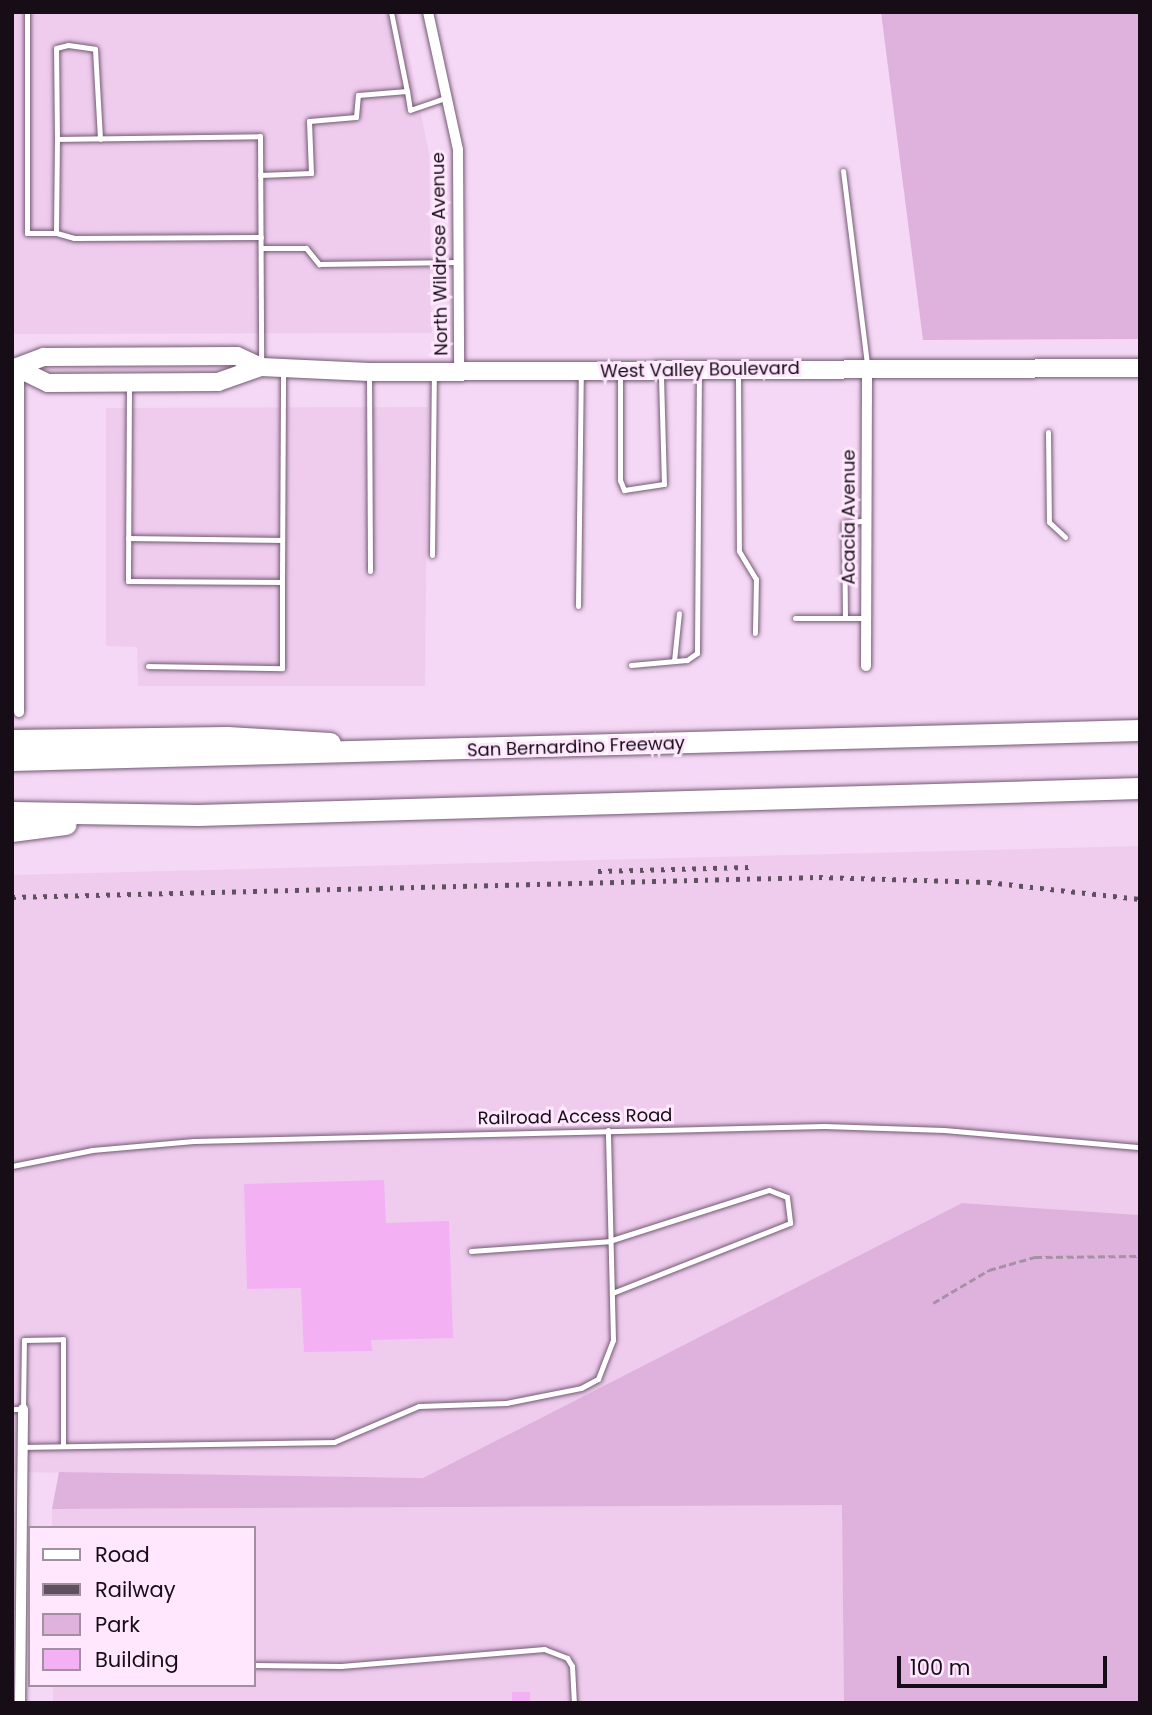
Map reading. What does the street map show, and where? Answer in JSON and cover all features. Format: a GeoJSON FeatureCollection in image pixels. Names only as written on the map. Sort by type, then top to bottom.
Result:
{"type":"FeatureCollection","features":[{"type":"Feature","properties":{"kind":"highway","name":"San Bernardino Freeway"},"geometry":{"type":"LineString","coordinates":[[12,760],[419,752],[1140,730]]}},
{"type":"Feature","properties":{"kind":"highway"},"geometry":{"type":"LineString","coordinates":[[12,740],[227,737],[419,752]]}},
{"type":"Feature","properties":{"kind":"highway"},"geometry":{"type":"LineString","coordinates":[[12,812],[131,815],[1140,788]]}},
{"type":"Feature","properties":{"kind":"highway"},"geometry":{"type":"LineString","coordinates":[[12,831],[131,815]]}},
{"type":"Feature","properties":{"kind":"main road","name":"West Valley Boulevard"},"geometry":{"type":"LineString","coordinates":[[16,369],[44,357],[237,356],[261,367]]}},
{"type":"Feature","properties":{"kind":"main road","name":"West Valley Boulevard"},"geometry":{"type":"LineString","coordinates":[[16,369],[48,383],[129,383],[218,382],[261,367],[369,372],[1140,368]]}},
{"type":"Feature","properties":{"kind":"street","name":"North Wildrose Avenue"},"geometry":{"type":"LineString","coordinates":[[429,12],[458,150],[459,372]]}},
{"type":"Feature","properties":{"kind":"street"},"geometry":{"type":"LineString","coordinates":[[16,369],[19,712]]}},
{"type":"Feature","properties":{"kind":"street","name":"Acacia Avenue"},"geometry":{"type":"LineString","coordinates":[[866,666],[867,369]]}},
{"type":"Feature","properties":{"kind":"street"},"geometry":{"type":"LineString","coordinates":[[18,1409],[23,1447],[17,1530],[16,1623],[25,1662],[20,1703]]}},
{"type":"Feature","properties":{"kind":"lane"},"geometry":{"type":"LineString","coordinates":[[27,12],[27,233],[56,233],[74,238],[261,237]]}},
{"type":"Feature","properties":{"kind":"lane"},"geometry":{"type":"LineString","coordinates":[[391,12],[410,110],[447,97]]}},
{"type":"Feature","properties":{"kind":"lane"},"geometry":{"type":"LineString","coordinates":[[56,233],[56,48],[68,45],[95,49],[100,138]]}},
{"type":"Feature","properties":{"kind":"lane"},"geometry":{"type":"LineString","coordinates":[[260,174],[311,173],[309,121],[356,117],[358,95],[407,92]]}},
{"type":"Feature","properties":{"kind":"lane"},"geometry":{"type":"LineString","coordinates":[[57,139],[260,136],[261,367]]}},
{"type":"Feature","properties":{"kind":"lane"},"geometry":{"type":"LineString","coordinates":[[843,172],[867,369]]}},
{"type":"Feature","properties":{"kind":"lane"},"geometry":{"type":"LineString","coordinates":[[261,248],[306,248],[319,264],[459,262]]}},
{"type":"Feature","properties":{"kind":"lane"},"geometry":{"type":"LineString","coordinates":[[148,666],[282,668],[283,368]]}},
{"type":"Feature","properties":{"kind":"lane"},"geometry":{"type":"LineString","coordinates":[[620,371],[620,480],[624,490],[664,484],[661,370]]}},
{"type":"Feature","properties":{"kind":"lane"},"geometry":{"type":"LineString","coordinates":[[631,665],[694,657],[698,648],[699,370]]}},
{"type":"Feature","properties":{"kind":"lane"},"geometry":{"type":"LineString","coordinates":[[738,370],[739,551],[756,579],[755,633]]}},
{"type":"Feature","properties":{"kind":"lane"},"geometry":{"type":"LineString","coordinates":[[578,606],[581,371]]}},
{"type":"Feature","properties":{"kind":"lane"},"geometry":{"type":"LineString","coordinates":[[369,372],[369,571]]}},
{"type":"Feature","properties":{"kind":"lane"},"geometry":{"type":"LineString","coordinates":[[432,555],[434,372]]}},
{"type":"Feature","properties":{"kind":"lane"},"geometry":{"type":"LineString","coordinates":[[129,383],[128,581],[282,582]]}},
{"type":"Feature","properties":{"kind":"lane"},"geometry":{"type":"LineString","coordinates":[[1048,432],[1049,522],[1065,537]]}},
{"type":"Feature","properties":{"kind":"lane"},"geometry":{"type":"LineString","coordinates":[[845,618],[844,523],[867,520]]}},
{"type":"Feature","properties":{"kind":"lane"},"geometry":{"type":"LineString","coordinates":[[128,538],[282,540]]}},
{"type":"Feature","properties":{"kind":"lane"},"geometry":{"type":"LineString","coordinates":[[674,661],[678,613]]}},
{"type":"Feature","properties":{"kind":"lane"},"geometry":{"type":"LineString","coordinates":[[795,618],[866,618]]}},
{"type":"Feature","properties":{"kind":"lane","name":"Railroad Access Road"},"geometry":{"type":"LineString","coordinates":[[12,1166],[136,1144],[866,1125],[1140,1147]]}},
{"type":"Feature","properties":{"kind":"lane"},"geometry":{"type":"LineString","coordinates":[[23,1447],[334,1442],[419,1406],[506,1403],[581,1388],[598,1379],[613,1339],[608,1130]]}},
{"type":"Feature","properties":{"kind":"lane"},"geometry":{"type":"LineString","coordinates":[[471,1251],[609,1241],[769,1190],[787,1197],[790,1223],[612,1293]]}},
{"type":"Feature","properties":{"kind":"lane"},"geometry":{"type":"LineString","coordinates":[[18,1409],[24,1339],[63,1339],[63,1446]]}},
{"type":"Feature","properties":{"kind":"lane"},"geometry":{"type":"LineString","coordinates":[[256,1665],[341,1665],[544,1649],[567,1658],[572,1666],[574,1703]]}},
{"type":"Feature","properties":{"kind":"path"},"geometry":{"type":"LineString","coordinates":[[933,1303],[989,1270],[1035,1257],[1140,1256]]}},
{"type":"Feature","properties":{"kind":"shaded area"},"geometry":{"type":"Polygon","coordinates":[[[12,12],[400,12],[429,153],[432,333],[13,334],[12,12]]]}},
{"type":"Feature","properties":{"kind":"shaded area"},"geometry":{"type":"Polygon","coordinates":[[[428,407],[425,686],[138,686],[137,647],[106,646],[106,408],[428,407]]]}},
{"type":"Feature","properties":{"kind":"shaded area"},"geometry":{"type":"Polygon","coordinates":[[[1140,846],[1140,1215],[962,1203],[423,1478],[12,1472],[12,875],[1140,846]]]}},
{"type":"Feature","properties":{"kind":"shaded area"},"geometry":{"type":"Polygon","coordinates":[[[843,1505],[844,1703],[53,1703],[53,1687],[256,1687],[256,1526],[52,1526],[52,1509],[843,1505]]]}},
{"type":"Feature","properties":{"kind":"green space"},"geometry":{"type":"Polygon","coordinates":[[[881,12],[1140,12],[1140,339],[923,340],[881,12]]]}},
{"type":"Feature","properties":{"kind":"green space"},"geometry":{"type":"Polygon","coordinates":[[[962,1203],[1140,1215],[1140,1703],[844,1703],[842,1505],[52,1509],[59,1472],[423,1478],[962,1203]]]}},
{"type":"Feature","properties":{"kind":"building"},"geometry":{"type":"Polygon","coordinates":[[[384,1180],[386,1223],[449,1221],[453,1338],[371,1340],[372,1351],[304,1352],[301,1288],[247,1289],[244,1184],[384,1180]]]}},
{"type":"Feature","properties":{"kind":"building"},"geometry":{"type":"Polygon","coordinates":[[[512,1692],[530,1692],[530,1703],[512,1703],[512,1692]]]}},
{"type":"Feature","properties":{"kind":"railway"},"geometry":{"type":"LineString","coordinates":[[598,871],[749,867]]}},
{"type":"Feature","properties":{"kind":"railway"},"geometry":{"type":"LineString","coordinates":[[12,897],[819,877],[988,882],[1140,899]]}}]}
